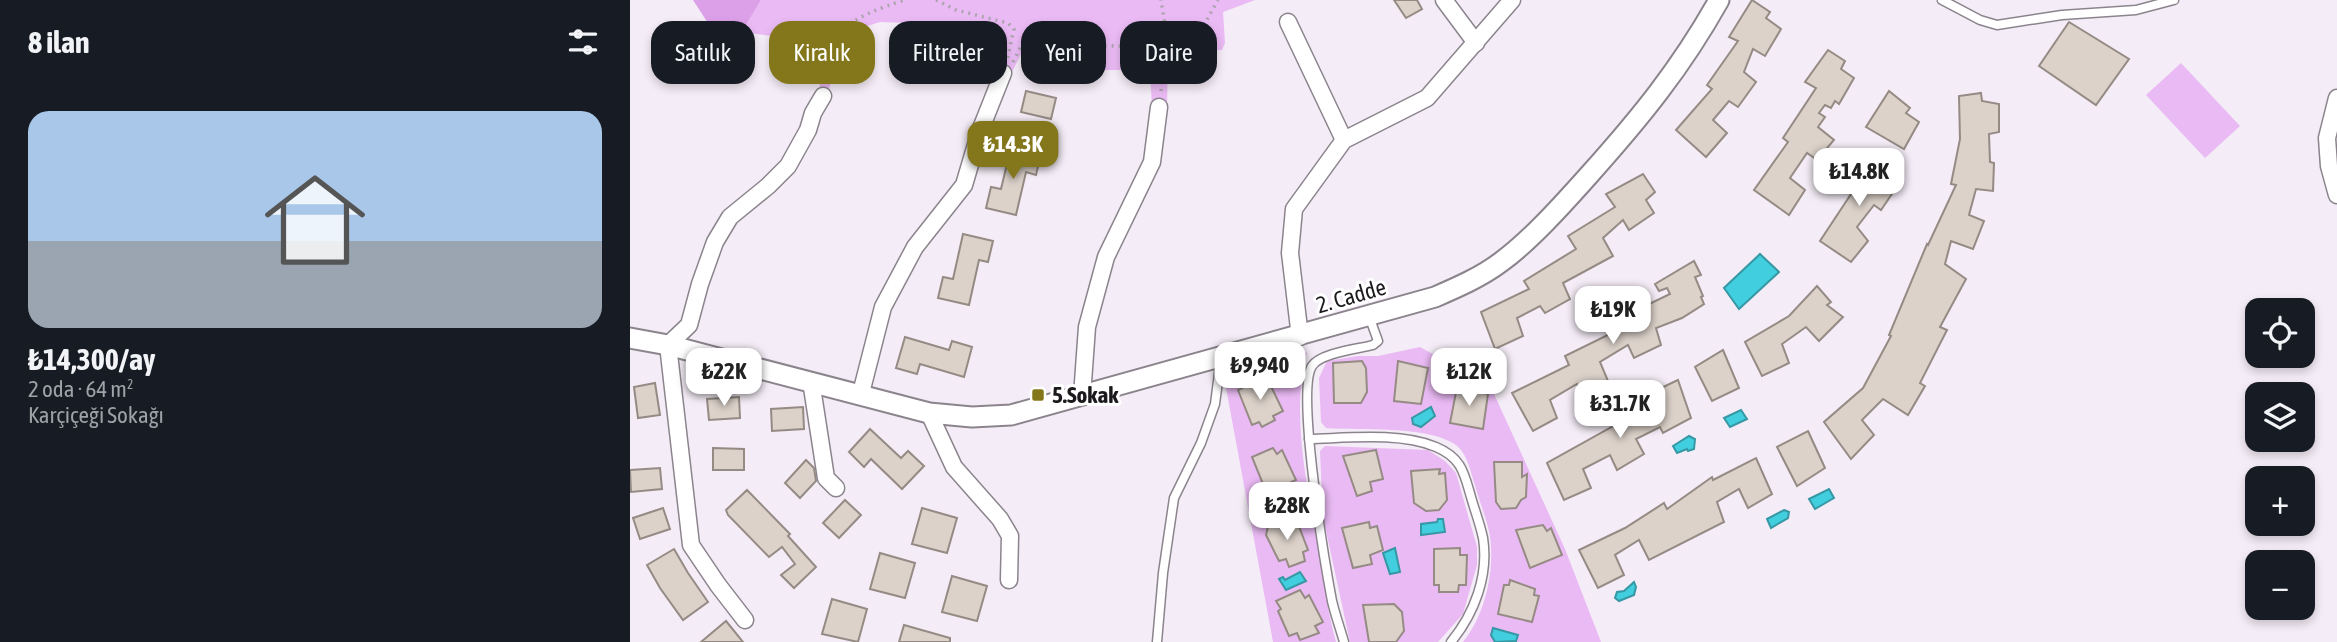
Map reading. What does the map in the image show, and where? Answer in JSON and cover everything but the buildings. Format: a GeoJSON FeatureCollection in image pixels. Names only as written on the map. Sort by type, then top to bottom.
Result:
{"type":"FeatureCollection","features":[{"type":"Feature","properties":{"kind":"street"},"geometry":{"type":"LineString","coordinates":[[1444,0],[1476,43]]}},
{"type":"Feature","properties":{"kind":"street"},"geometry":{"type":"LineString","coordinates":[[1300,337],[1290,253],[1294,209],[1344,141],[1427,98],[1512,0]]}},
{"type":"Feature","properties":{"kind":"street","name":"2. Cadde"},"geometry":{"type":"LineString","coordinates":[[630,338],[668,345],[929,412],[972,417],[1011,415],[1221,356],[1300,337],[1435,297],[1470,281],[1503,261],[1563,204],[1665,86],[1699,36],[1719,0]]}},
{"type":"Feature","properties":{"kind":"street"},"geometry":{"type":"LineString","coordinates":[[1288,22],[1344,141]]}},
{"type":"Feature","properties":{"kind":"street"},"geometry":{"type":"LineString","coordinates":[[860,393],[883,307],[915,247],[964,185],[980,131],[999,84]]}},
{"type":"Feature","properties":{"kind":"street"},"geometry":{"type":"LineString","coordinates":[[745,620],[691,545],[668,345],[689,325],[715,242],[730,218],[788,166],[823,96]]}},
{"type":"Feature","properties":{"kind":"street"},"geometry":{"type":"LineString","coordinates":[[2337,98],[2327,138],[2329,166],[2337,195]]}},
{"type":"Feature","properties":{"kind":"street"},"geometry":{"type":"LineString","coordinates":[[1082,396],[1087,327],[1106,257],[1152,162],[1159,107]]}},
{"type":"Feature","properties":{"kind":"street"},"geometry":{"type":"LineString","coordinates":[[811,381],[826,478],[836,488]]}},
{"type":"Feature","properties":{"kind":"street"},"geometry":{"type":"LineString","coordinates":[[929,412],[954,467],[1000,519],[1010,536],[1009,580]]}},
{"type":"Feature","properties":{"kind":"lane"},"geometry":{"type":"LineString","coordinates":[[1942,0],[1980,20],[1997,25],[2062,15],[2136,10],[2174,0]]}},
{"type":"Feature","properties":{"kind":"lane"},"geometry":{"type":"LineString","coordinates":[[1344,642],[1331,591],[1309,439],[1308,374],[1314,363],[1325,357],[1373,345],[1378,341],[1369,316]]}},
{"type":"Feature","properties":{"kind":"lane"},"geometry":{"type":"LineString","coordinates":[[1157,642],[1163,573],[1174,498],[1201,443],[1215,404],[1221,356]]}},
{"type":"Feature","properties":{"kind":"lane"},"geometry":{"type":"LineString","coordinates":[[1309,439],[1416,440],[1439,449],[1462,466],[1483,540],[1483,567],[1478,594],[1469,617],[1451,642]]}},
{"type":"Feature","properties":{"kind":"path"},"geometry":{"type":"LineString","coordinates":[[823,96],[833,47],[842,30],[879,8],[904,0]]}},
{"type":"Feature","properties":{"kind":"path"},"geometry":{"type":"LineString","coordinates":[[936,0],[956,10],[1009,23],[1021,38]]}},
{"type":"Feature","properties":{"kind":"path"},"geometry":{"type":"LineString","coordinates":[[1161,0],[1164,21]]}},
{"type":"Feature","properties":{"kind":"path"},"geometry":{"type":"LineString","coordinates":[[1206,21],[1218,0]]}},
{"type":"Feature","properties":{"kind":"path"},"geometry":{"type":"LineString","coordinates":[[1007,57],[1014,29]]}},
{"type":"Feature","properties":{"kind":"path"},"geometry":{"type":"LineString","coordinates":[[1007,69],[1021,45]]}},
{"type":"Feature","properties":{"kind":"path"},"geometry":{"type":"LineString","coordinates":[[1159,107],[1161,84]]}},
{"type":"Feature","properties":{"kind":"shaded area"},"geometry":{"type":"Polygon","coordinates":[[[693,0],[761,0],[748,21],[707,21],[693,0]]]}},
{"type":"Feature","properties":{"kind":"shaded area"},"geometry":{"type":"Polygon","coordinates":[[[761,0],[1255,0],[1223,12],[1225,43],[1222,50],[1217,50],[1217,21],[1120,21],[1120,70],[1106,70],[1106,21],[1021,21],[1021,55],[1011,74],[1007,73],[1007,21],[889,21],[875,24],[875,21],[769,21],[769,36],[755,34],[755,21],[748,21],[761,0]]]}},
{"type":"Feature","properties":{"kind":"shaded area"},"geometry":{"type":"Polygon","coordinates":[[[2181,63],[2240,126],[2205,158],[2146,95],[2181,63]]]}},
{"type":"Feature","properties":{"kind":"shaded area"},"geometry":{"type":"Polygon","coordinates":[[[820,84],[830,84],[828,97],[819,95],[820,84]]]}},
{"type":"Feature","properties":{"kind":"shaded area"},"geometry":{"type":"Polygon","coordinates":[[[1151,84],[1167,84],[1167,107],[1152,108],[1151,84]]]}},
{"type":"Feature","properties":{"kind":"shaded area"},"geometry":{"type":"Polygon","coordinates":[[[1420,347],[1471,375],[1494,394],[1565,549],[1601,642],[1463,642],[1483,606],[1491,549],[1487,523],[1470,467],[1462,451],[1453,443],[1425,433],[1326,428],[1321,422],[1319,378],[1327,361],[1378,356],[1420,347]]]}},
{"type":"Feature","properties":{"kind":"shaded area"},"geometry":{"type":"Polygon","coordinates":[[[1307,352],[1300,401],[1302,452],[1336,642],[1273,642],[1224,377],[1307,352]]]}},
{"type":"Feature","properties":{"kind":"shaded area"},"geometry":{"type":"Polygon","coordinates":[[[1325,446],[1428,450],[1445,461],[1456,473],[1477,547],[1477,565],[1463,614],[1438,642],[1350,642],[1323,517],[1320,451],[1325,446]]]}},
{"type":"Feature","properties":{"kind":"water"},"geometry":{"type":"Polygon","coordinates":[[[1760,254],[1779,272],[1739,309],[1724,288],[1760,254]]]}},
{"type":"Feature","properties":{"kind":"water"},"geometry":{"type":"Polygon","coordinates":[[[1431,407],[1435,416],[1421,427],[1413,424],[1412,418],[1431,407]]]}},
{"type":"Feature","properties":{"kind":"water"},"geometry":{"type":"Polygon","coordinates":[[[1741,410],[1747,419],[1730,427],[1724,418],[1741,410]]]}},
{"type":"Feature","properties":{"kind":"water"},"geometry":{"type":"Polygon","coordinates":[[[1689,436],[1695,439],[1694,449],[1677,453],[1673,446],[1689,436]]]}},
{"type":"Feature","properties":{"kind":"water"},"geometry":{"type":"Polygon","coordinates":[[[1829,489],[1834,498],[1815,509],[1809,499],[1829,489]]]}},
{"type":"Feature","properties":{"kind":"water"},"geometry":{"type":"Polygon","coordinates":[[[1784,510],[1789,512],[1788,518],[1771,528],[1767,519],[1784,510]]]}},
{"type":"Feature","properties":{"kind":"water"},"geometry":{"type":"Polygon","coordinates":[[[1438,519],[1443,519],[1445,532],[1421,535],[1421,524],[1437,522],[1438,519]]]}},
{"type":"Feature","properties":{"kind":"water"},"geometry":{"type":"Polygon","coordinates":[[[1395,548],[1400,572],[1390,574],[1383,553],[1395,548]]]}},
{"type":"Feature","properties":{"kind":"water"},"geometry":{"type":"Polygon","coordinates":[[[1300,572],[1306,581],[1286,590],[1279,579],[1283,577],[1285,580],[1300,572]]]}},
{"type":"Feature","properties":{"kind":"water"},"geometry":{"type":"Polygon","coordinates":[[[1634,582],[1634,595],[1619,601],[1615,598],[1617,592],[1624,591],[1634,582]]]}},
{"type":"Feature","properties":{"kind":"water"},"geometry":{"type":"Polygon","coordinates":[[[1493,628],[1518,635],[1516,641],[1495,642],[1491,635],[1493,628]]]}},
{"type":"Feature","properties":{"kind":"place","name":"5.Sokak"},"geometry":{"type":"Point","coordinates":[1038,395]}}]}
